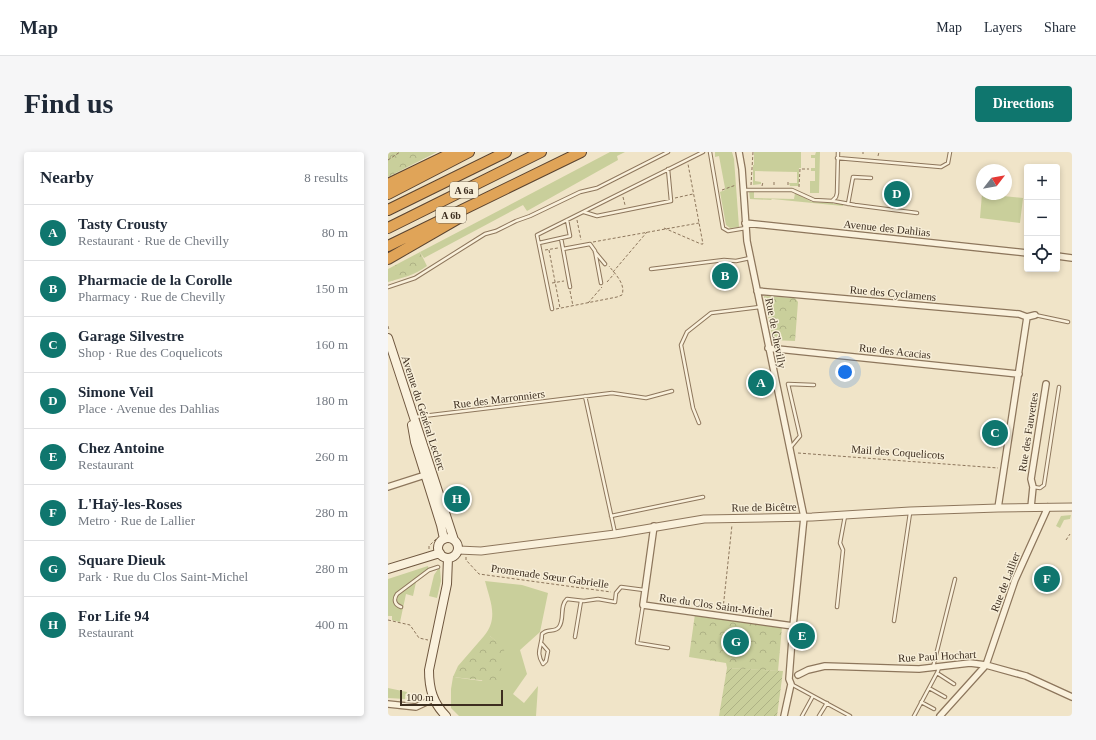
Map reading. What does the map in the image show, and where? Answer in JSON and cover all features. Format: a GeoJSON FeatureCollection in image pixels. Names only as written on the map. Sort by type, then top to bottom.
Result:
{"type":"FeatureCollection","features":[{"type":"Feature","properties":{"kind":"highway"},"geometry":{"type":"LineString","coordinates":[[388,184],[454,152]]}},
{"type":"Feature","properties":{"kind":"highway"},"geometry":{"type":"LineString","coordinates":[[388,194],[469,152]]}},
{"type":"Feature","properties":{"kind":"highway","name":"A 6a"},"geometry":{"type":"LineString","coordinates":[[388,210],[506,152]]}},
{"type":"Feature","properties":{"kind":"highway","name":"A 6a"},"geometry":{"type":"LineString","coordinates":[[388,228],[541,152]]}},
{"type":"Feature","properties":{"kind":"highway","name":"A 6b"},"geometry":{"type":"LineString","coordinates":[[388,246],[581,152]]}},
{"type":"Feature","properties":{"kind":"highway"},"geometry":{"type":"LineString","coordinates":[[388,258],[436,232],[514,184]]}},
{"type":"Feature","properties":{"kind":"main road","name":"Avenue du Général Leclerc"},"geometry":{"type":"LineString","coordinates":[[388,338],[454,540]]}},
{"type":"Feature","properties":{"kind":"main road"},"geometry":{"type":"LineString","coordinates":[[388,353],[396,371],[411,420],[415,442],[444,539]]}},
{"type":"Feature","properties":{"kind":"main road"},"geometry":{"type":"LineString","coordinates":[[388,564],[430,551],[437,547],[444,539],[449,538],[454,540],[458,545],[458,550],[454,557],[448,558],[443,557],[437,547]]}},
{"type":"Feature","properties":{"kind":"main road"},"geometry":{"type":"LineString","coordinates":[[388,569],[437,547]]}},
{"type":"Feature","properties":{"kind":"main road"},"geometry":{"type":"LineString","coordinates":[[446,716],[433,699],[429,684],[429,670],[447,584],[448,558]]}},
{"type":"Feature","properties":{"kind":"street","name":"Rue de Chevilly"},"geometry":{"type":"LineString","coordinates":[[739,152],[750,258],[804,517],[793,626],[790,670],[791,684],[784,716]]}},
{"type":"Feature","properties":{"kind":"street","name":"Avenue des Dahlias"},"geometry":{"type":"LineString","coordinates":[[746,225],[1024,253]]}},
{"type":"Feature","properties":{"kind":"street"},"geometry":{"type":"LineString","coordinates":[[1060,256],[1072,258]]}},
{"type":"Feature","properties":{"kind":"street","name":"Rue des Cyclamens"},"geometry":{"type":"LineString","coordinates":[[757,290],[1019,314],[1027,317]]}},
{"type":"Feature","properties":{"kind":"street"},"geometry":{"type":"LineString","coordinates":[[998,508],[1027,317],[1035,315]]}},
{"type":"Feature","properties":{"kind":"street","name":"Rue des Acacias"},"geometry":{"type":"LineString","coordinates":[[768,348],[1019,374]]}},
{"type":"Feature","properties":{"kind":"street","name":"Rue des Fauvettes"},"geometry":{"type":"LineString","coordinates":[[1031,507],[1033,487],[1031,479],[1046,384]]}},
{"type":"Feature","properties":{"kind":"street"},"geometry":{"type":"LineString","coordinates":[[388,487],[425,475]]}},
{"type":"Feature","properties":{"kind":"street","name":"Rue de Lallier"},"geometry":{"type":"LineString","coordinates":[[986,665],[1015,580],[1048,507]]}},
{"type":"Feature","properties":{"kind":"street","name":"Rue de Bicêtre"},"geometry":{"type":"LineString","coordinates":[[458,550],[481,551],[615,534],[654,526],[704,519],[845,516],[910,511],[1072,507]]}},
{"type":"Feature","properties":{"kind":"street","name":"Rue du Clos Saint-Michel"},"geometry":{"type":"LineString","coordinates":[[654,526],[643,605],[793,626]]}},
{"type":"Feature","properties":{"kind":"street","name":"Rue Paul Hochart"},"geometry":{"type":"LineString","coordinates":[[798,675],[808,670],[825,666],[899,669],[970,663],[986,665],[1026,676],[1072,697]]}},
{"type":"Feature","properties":{"kind":"street"},"geometry":{"type":"LineString","coordinates":[[940,716],[986,665]]}},
{"type":"Feature","properties":{"kind":"street"},"geometry":{"type":"LineString","coordinates":[[388,704],[416,707],[433,699]]}},
{"type":"Feature","properties":{"kind":"lane"},"geometry":{"type":"LineString","coordinates":[[388,287],[415,278],[484,234],[496,231],[580,192],[597,188],[668,152]]}},
{"type":"Feature","properties":{"kind":"lane"},"geometry":{"type":"LineString","coordinates":[[552,309],[537,235],[704,152]]}},
{"type":"Feature","properties":{"kind":"lane"},"geometry":{"type":"LineString","coordinates":[[710,152],[723,228],[728,231],[746,225]]}},
{"type":"Feature","properties":{"kind":"lane"},"geometry":{"type":"LineString","coordinates":[[832,200],[834,199],[836,193],[838,152]]}},
{"type":"Feature","properties":{"kind":"lane"},"geometry":{"type":"LineString","coordinates":[[837,158],[941,167],[948,163],[950,152]]}},
{"type":"Feature","properties":{"kind":"lane"},"geometry":{"type":"LineString","coordinates":[[584,212],[597,216],[671,201],[668,170]]}},
{"type":"Feature","properties":{"kind":"lane"},"geometry":{"type":"LineString","coordinates":[[848,204],[853,177],[871,178]]}},
{"type":"Feature","properties":{"kind":"lane"},"geometry":{"type":"LineString","coordinates":[[743,186],[792,190],[814,200],[832,200],[848,204],[917,213]]}},
{"type":"Feature","properties":{"kind":"lane"},"geometry":{"type":"LineString","coordinates":[[539,243],[570,236],[567,220]]}},
{"type":"Feature","properties":{"kind":"lane"},"geometry":{"type":"LineString","coordinates":[[561,238],[570,287]]}},
{"type":"Feature","properties":{"kind":"lane"},"geometry":{"type":"LineString","coordinates":[[563,248],[590,244],[605,264]]}},
{"type":"Feature","properties":{"kind":"lane"},"geometry":{"type":"LineString","coordinates":[[595,251],[601,283]]}},
{"type":"Feature","properties":{"kind":"lane"},"geometry":{"type":"LineString","coordinates":[[651,269],[724,260],[736,261],[750,258]]}},
{"type":"Feature","properties":{"kind":"lane"},"geometry":{"type":"LineString","coordinates":[[699,423],[693,408],[681,345],[687,332],[711,313],[760,307]]}},
{"type":"Feature","properties":{"kind":"lane"},"geometry":{"type":"LineString","coordinates":[[1035,315],[1068,322]]}},
{"type":"Feature","properties":{"kind":"lane"},"geometry":{"type":"LineString","coordinates":[[790,451],[800,436],[788,384],[814,385]]}},
{"type":"Feature","properties":{"kind":"lane"},"geometry":{"type":"LineString","coordinates":[[1033,487],[1040,488],[1044,485],[1059,387]]}},
{"type":"Feature","properties":{"kind":"lane","name":"Rue des Marronniers"},"geometry":{"type":"LineString","coordinates":[[414,417],[612,393],[646,398],[672,391]]}},
{"type":"Feature","properties":{"kind":"lane"},"geometry":{"type":"LineString","coordinates":[[585,396],[615,534]]}},
{"type":"Feature","properties":{"kind":"lane"},"geometry":{"type":"LineString","coordinates":[[611,516],[703,497]]}},
{"type":"Feature","properties":{"kind":"lane"},"geometry":{"type":"LineString","coordinates":[[894,621],[910,511]]}},
{"type":"Feature","properties":{"kind":"lane"},"geometry":{"type":"LineString","coordinates":[[837,607],[843,550],[840,543],[845,516]]}},
{"type":"Feature","properties":{"kind":"lane"},"geometry":{"type":"LineString","coordinates":[[401,607],[397,606],[395,602],[397,594],[430,570],[438,567]]}},
{"type":"Feature","properties":{"kind":"lane"},"geometry":{"type":"LineString","coordinates":[[914,716],[937,674],[936,667],[955,579]]}},
{"type":"Feature","properties":{"kind":"lane"},"geometry":{"type":"LineString","coordinates":[[542,644],[548,651],[546,661],[543,664],[538,653],[538,649],[542,644],[543,632],[557,629],[560,625],[563,605],[566,600],[587,601],[598,599],[615,602],[616,593],[621,587],[645,590]]}},
{"type":"Feature","properties":{"kind":"lane"},"geometry":{"type":"LineString","coordinates":[[576,637],[581,601]]}},
{"type":"Feature","properties":{"kind":"lane"},"geometry":{"type":"LineString","coordinates":[[643,605],[637,644],[668,648]]}},
{"type":"Feature","properties":{"kind":"lane"},"geometry":{"type":"LineString","coordinates":[[937,674],[954,684]]}},
{"type":"Feature","properties":{"kind":"lane"},"geometry":{"type":"LineString","coordinates":[[791,684],[850,716]]}},
{"type":"Feature","properties":{"kind":"lane"},"geometry":{"type":"LineString","coordinates":[[929,688],[945,697]]}},
{"type":"Feature","properties":{"kind":"lane"},"geometry":{"type":"LineString","coordinates":[[802,716],[813,696]]}},
{"type":"Feature","properties":{"kind":"lane"},"geometry":{"type":"LineString","coordinates":[[921,702],[934,709]]}},
{"type":"Feature","properties":{"kind":"lane"},"geometry":{"type":"LineString","coordinates":[[819,716],[827,703]]}},
{"type":"Feature","properties":{"kind":"path"},"geometry":{"type":"LineString","coordinates":[[388,160],[400,152]]}},
{"type":"Feature","properties":{"kind":"path"},"geometry":{"type":"LineString","coordinates":[[752,186],[753,152]]}},
{"type":"Feature","properties":{"kind":"path"},"geometry":{"type":"LineString","coordinates":[[878,156],[879,152]]}},
{"type":"Feature","properties":{"kind":"path"},"geometry":{"type":"LineString","coordinates":[[664,228],[703,245],[688,160]]}},
{"type":"Feature","properties":{"kind":"path"},"geometry":{"type":"LineString","coordinates":[[799,187],[800,169],[809,169]]}},
{"type":"Feature","properties":{"kind":"path"},"geometry":{"type":"LineString","coordinates":[[788,182],[788,187]]}},
{"type":"Feature","properties":{"kind":"path"},"geometry":{"type":"LineString","coordinates":[[717,192],[743,186]]}},
{"type":"Feature","properties":{"kind":"path"},"geometry":{"type":"LineString","coordinates":[[671,199],[694,194]]}},
{"type":"Feature","properties":{"kind":"path"},"geometry":{"type":"LineString","coordinates":[[625,202],[626,208]]}},
{"type":"Feature","properties":{"kind":"path"},"geometry":{"type":"LineString","coordinates":[[576,215],[582,245]]}},
{"type":"Feature","properties":{"kind":"path"},"geometry":{"type":"LineString","coordinates":[[590,244],[592,242],[699,222]]}},
{"type":"Feature","properties":{"kind":"path"},"geometry":{"type":"LineString","coordinates":[[613,272],[647,232]]}},
{"type":"Feature","properties":{"kind":"path"},"geometry":{"type":"LineString","coordinates":[[540,252],[563,248]]}},
{"type":"Feature","properties":{"kind":"path"},"geometry":{"type":"LineString","coordinates":[[549,250],[560,309]]}},
{"type":"Feature","properties":{"kind":"path"},"geometry":{"type":"LineString","coordinates":[[552,309],[560,309],[622,295],[622,283],[608,265],[605,264]]}},
{"type":"Feature","properties":{"kind":"path"},"geometry":{"type":"LineString","coordinates":[[547,284],[569,280]]}},
{"type":"Feature","properties":{"kind":"path"},"geometry":{"type":"LineString","coordinates":[[570,287],[573,306]]}},
{"type":"Feature","properties":{"kind":"path","name":"Mail des Coquelicots"},"geometry":{"type":"LineString","coordinates":[[790,451],[1004,468]]}},
{"type":"Feature","properties":{"kind":"path"},"geometry":{"type":"LineString","coordinates":[[723,616],[732,518]]}},
{"type":"Feature","properties":{"kind":"path"},"geometry":{"type":"LineString","coordinates":[[1066,540],[1070,534]]}},
{"type":"Feature","properties":{"kind":"path"},"geometry":{"type":"LineString","coordinates":[[429,549],[430,546],[437,547]]}},
{"type":"Feature","properties":{"kind":"path","name":"Promenade Sœur Gabrielle"},"geometry":{"type":"LineString","coordinates":[[466,556],[466,560],[479,574],[616,593]]}},
{"type":"Feature","properties":{"kind":"path"},"geometry":{"type":"LineString","coordinates":[[388,620],[410,625],[419,638],[434,642]]}},
{"type":"Feature","properties":{"kind":"green space"},"geometry":{"type":"Polygon","coordinates":[[[388,152],[437,152],[388,177],[388,152]]]}},
{"type":"Feature","properties":{"kind":"green space"},"geometry":{"type":"Polygon","coordinates":[[[610,152],[625,152],[617,156],[618,160],[527,211],[523,205],[424,258],[420,252],[610,152]]]}},
{"type":"Feature","properties":{"kind":"green space"},"geometry":{"type":"Polygon","coordinates":[[[715,152],[732,152],[734,159],[739,227],[730,228],[726,225],[720,192],[725,190],[725,188],[719,156],[715,157],[715,152]]]}},
{"type":"Feature","properties":{"kind":"green space"},"geometry":{"type":"Polygon","coordinates":[[[754,152],[801,152],[799,186],[790,186],[789,183],[797,183],[797,172],[755,171],[755,181],[761,182],[761,184],[753,185],[754,152]]]}},
{"type":"Feature","properties":{"kind":"green space"},"geometry":{"type":"Polygon","coordinates":[[[816,152],[820,152],[819,193],[810,193],[810,181],[815,181],[815,171],[811,171],[811,168],[815,168],[815,158],[811,158],[811,155],[815,155],[816,152]]]}},
{"type":"Feature","properties":{"kind":"green space"},"geometry":{"type":"Polygon","coordinates":[[[749,191],[754,192],[754,198],[794,199],[795,193],[812,202],[843,204],[843,206],[772,199],[750,199],[749,191]]]}},
{"type":"Feature","properties":{"kind":"green space"},"geometry":{"type":"Polygon","coordinates":[[[1012,197],[1023,198],[1020,223],[980,218],[982,200],[1012,200],[1012,197]]]}},
{"type":"Feature","properties":{"kind":"green space"},"geometry":{"type":"Polygon","coordinates":[[[420,252],[427,266],[413,274],[388,282],[388,269],[420,252]]]}},
{"type":"Feature","properties":{"kind":"green space"},"geometry":{"type":"Polygon","coordinates":[[[764,296],[795,298],[798,302],[795,341],[773,340],[764,296]]]}},
{"type":"Feature","properties":{"kind":"green space"},"geometry":{"type":"Polygon","coordinates":[[[1071,515],[1070,519],[1064,520],[1060,528],[1056,526],[1061,516],[1071,515]]]}},
{"type":"Feature","properties":{"kind":"green space"},"geometry":{"type":"Polygon","coordinates":[[[428,566],[429,572],[416,582],[413,596],[406,594],[400,622],[392,620],[392,616],[388,616],[388,579],[428,566]]]}},
{"type":"Feature","properties":{"kind":"green space"},"geometry":{"type":"Polygon","coordinates":[[[438,569],[440,569],[441,581],[437,598],[429,596],[434,575],[438,569]]]}},
{"type":"Feature","properties":{"kind":"green space"},"geometry":{"type":"Polygon","coordinates":[[[485,581],[522,585],[548,593],[540,632],[520,650],[527,674],[513,694],[524,703],[538,686],[536,716],[459,716],[451,708],[451,689],[453,677],[482,681],[496,641],[490,636],[484,636],[489,629],[492,616],[491,602],[485,581]]]}},
{"type":"Feature","properties":{"kind":"green space"},"geometry":{"type":"Polygon","coordinates":[[[695,614],[782,627],[778,671],[727,668],[726,663],[689,657],[695,614]]]}},
{"type":"Feature","properties":{"kind":"green space"},"geometry":{"type":"Polygon","coordinates":[[[484,636],[490,636],[504,647],[503,661],[497,682],[453,677],[458,666],[484,636]]]}},
{"type":"Feature","properties":{"kind":"green space"},"geometry":{"type":"Polygon","coordinates":[[[727,668],[783,671],[777,716],[719,716],[727,668]]]}},
{"type":"Feature","properties":{"kind":"green space"},"geometry":{"type":"Polygon","coordinates":[[[388,688],[407,692],[405,699],[388,698],[388,688]]]}},
{"type":"Feature","properties":{"kind":"place","name":"Simone Veil"},"geometry":{"type":"Point","coordinates":[897,194]}},
{"type":"Feature","properties":{"kind":"place","name":"Pharmacie de la Corolle"},"geometry":{"type":"Point","coordinates":[725,276]}},
{"type":"Feature","properties":{"kind":"place","name":"Tasty Crousty"},"geometry":{"type":"Point","coordinates":[761,383]}},
{"type":"Feature","properties":{"kind":"place","name":"Garage Silvestre"},"geometry":{"type":"Point","coordinates":[995,433]}},
{"type":"Feature","properties":{"kind":"place","name":"For Life 94"},"geometry":{"type":"Point","coordinates":[457,499]}},
{"type":"Feature","properties":{"kind":"place","name":"L'Haÿ-les-Roses"},"geometry":{"type":"Point","coordinates":[1047,579]}},
{"type":"Feature","properties":{"kind":"place","name":"Chez Antoine"},"geometry":{"type":"Point","coordinates":[802,636]}},
{"type":"Feature","properties":{"kind":"place","name":"Square Dieuk"},"geometry":{"type":"Point","coordinates":[736,642]}}]}
